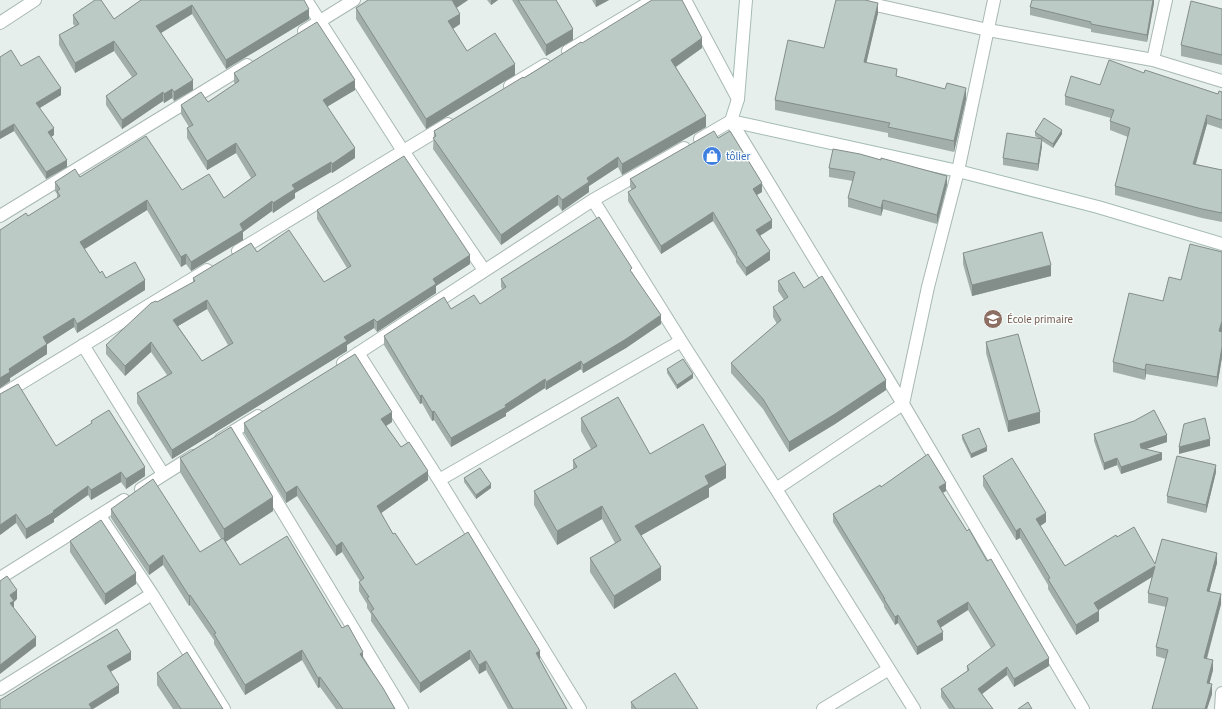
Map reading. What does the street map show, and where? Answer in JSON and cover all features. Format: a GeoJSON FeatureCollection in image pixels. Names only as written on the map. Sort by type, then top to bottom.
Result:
{"type":"FeatureCollection","features":[{"type":"Feature","properties":{"kind":"street"},"geometry":{"type":"LineString","coordinates":[[0,23],[35,0]]}},
{"type":"Feature","properties":{"kind":"street"},"geometry":{"type":"LineString","coordinates":[[306,0],[403,151],[484,270]]}},
{"type":"Feature","properties":{"kind":"street"},"geometry":{"type":"LineString","coordinates":[[292,38],[354,0]]}},
{"type":"Feature","properties":{"kind":"street"},"geometry":{"type":"LineString","coordinates":[[497,94],[652,0]]}},
{"type":"Feature","properties":{"kind":"street"},"geometry":{"type":"LineString","coordinates":[[684,0],[738,99]]}},
{"type":"Feature","properties":{"kind":"street"},"geometry":{"type":"LineString","coordinates":[[746,0],[738,99],[731,121],[903,404],[1083,709]]}},
{"type":"Feature","properties":{"kind":"street"},"geometry":{"type":"LineString","coordinates":[[853,0],[988,30],[1153,60],[1222,81]]}},
{"type":"Feature","properties":{"kind":"street"},"geometry":{"type":"LineString","coordinates":[[776,489],[903,404],[928,287],[958,171],[994,0]]}},
{"type":"Feature","properties":{"kind":"street"},"geometry":{"type":"LineString","coordinates":[[1153,60],[1166,0]]}},
{"type":"Feature","properties":{"kind":"street"},"geometry":{"type":"LineString","coordinates":[[0,216],[258,58]]}},
{"type":"Feature","properties":{"kind":"street"},"geometry":{"type":"LineString","coordinates":[[0,396],[457,118]]}},
{"type":"Feature","properties":{"kind":"street"},"geometry":{"type":"LineString","coordinates":[[332,369],[593,200],[731,121],[958,171],[1098,207],[1222,244]]}},
{"type":"Feature","properties":{"kind":"street"},"geometry":{"type":"LineString","coordinates":[[593,200],[914,709]]}},
{"type":"Feature","properties":{"kind":"street"},"geometry":{"type":"LineString","coordinates":[[439,480],[681,341]]}},
{"type":"Feature","properties":{"kind":"street"},"geometry":{"type":"LineString","coordinates":[[83,345],[163,474]]}},
{"type":"Feature","properties":{"kind":"street"},"geometry":{"type":"LineString","coordinates":[[358,353],[439,480],[580,709]]}},
{"type":"Feature","properties":{"kind":"street"},"geometry":{"type":"LineString","coordinates":[[0,578],[266,410]]}},
{"type":"Feature","properties":{"kind":"street"},"geometry":{"type":"LineString","coordinates":[[234,431],[402,709]]}},
{"type":"Feature","properties":{"kind":"street"},"geometry":{"type":"LineString","coordinates":[[100,516],[152,594],[224,709]]}},
{"type":"Feature","properties":{"kind":"street"},"geometry":{"type":"LineString","coordinates":[[0,689],[152,594]]}},
{"type":"Feature","properties":{"kind":"street"},"geometry":{"type":"LineString","coordinates":[[823,709],[889,670]]}},
{"type":"Feature","properties":{"kind":"street"},"geometry":{"type":"LineString","coordinates":[[1221,709],[1222,693]]}},
{"type":"Feature","properties":{"kind":"building"},"geometry":{"type":"Polygon","coordinates":[[[95,0],[101,0],[114,19],[141,0],[304,0],[309,9],[226,60],[192,5],[156,26],[193,80],[174,92],[172,89],[164,94],[163,92],[122,120],[106,96],[137,74],[114,41],[75,63],[59,35],[79,24],[73,15],[95,0]]]}},
{"type":"Feature","properties":{"kind":"building"},"geometry":{"type":"Polygon","coordinates":[[[368,0],[452,0],[460,14],[448,21],[467,51],[495,33],[515,64],[426,119],[356,8],[368,0]]]}},
{"type":"Feature","properties":{"kind":"building"},"geometry":{"type":"Polygon","coordinates":[[[518,0],[556,0],[573,29],[546,45],[518,0]]]}},
{"type":"Feature","properties":{"kind":"building"},"geometry":{"type":"Polygon","coordinates":[[[652,0],[682,0],[702,38],[671,60],[706,116],[622,164],[618,157],[587,178],[589,182],[562,200],[558,195],[501,235],[433,138],[436,136],[434,131],[652,0]]]}},
{"type":"Feature","properties":{"kind":"building"},"geometry":{"type":"Polygon","coordinates":[[[836,0],[865,0],[878,3],[864,62],[897,69],[896,76],[945,89],[947,83],[966,88],[954,141],[888,127],[890,123],[775,100],[788,40],[824,48],[836,0]]]}},
{"type":"Feature","properties":{"kind":"building"},"geometry":{"type":"Polygon","coordinates":[[[1032,0],[1153,0],[1147,35],[1091,24],[1091,22],[1030,7],[1032,0]]]}},
{"type":"Feature","properties":{"kind":"building"},"geometry":{"type":"Polygon","coordinates":[[[1191,1],[1222,9],[1222,55],[1181,45],[1191,1]]]}},
{"type":"Feature","properties":{"kind":"building"},"geometry":{"type":"Polygon","coordinates":[[[317,22],[355,80],[323,100],[355,148],[332,164],[331,162],[292,185],[295,189],[273,203],[272,201],[240,224],[243,230],[191,262],[186,254],[181,257],[147,200],[80,242],[100,273],[102,271],[106,278],[135,262],[145,280],[77,324],[74,318],[43,337],[47,344],[9,369],[10,372],[0,378],[0,230],[26,213],[28,216],[60,196],[57,191],[60,189],[55,182],[75,169],[80,177],[146,136],[182,190],[209,174],[224,198],[256,175],[236,143],[207,161],[187,128],[193,125],[181,105],[201,92],[208,102],[239,81],[234,73],[317,22]]]}},
{"type":"Feature","properties":{"kind":"building"},"geometry":{"type":"Polygon","coordinates":[[[11,50],[21,66],[39,56],[61,88],[36,103],[54,128],[48,132],[67,160],[46,172],[14,124],[0,132],[0,57],[11,50]]]}},
{"type":"Feature","properties":{"kind":"building"},"geometry":{"type":"Polygon","coordinates":[[[1109,60],[1144,73],[1145,70],[1218,94],[1219,91],[1222,92],[1222,120],[1207,115],[1193,164],[1222,170],[1222,213],[1115,186],[1130,128],[1110,121],[1114,110],[1065,96],[1071,76],[1100,85],[1109,60]]]}},
{"type":"Feature","properties":{"kind":"building"},"geometry":{"type":"Polygon","coordinates":[[[1044,118],[1062,130],[1053,144],[1035,132],[1044,118]]]}},
{"type":"Feature","properties":{"kind":"building"},"geometry":{"type":"Polygon","coordinates":[[[714,131],[718,138],[730,131],[762,183],[753,189],[772,220],[756,230],[770,251],[746,268],[736,254],[737,253],[713,212],[661,246],[628,192],[636,187],[630,179],[714,131]]]}},
{"type":"Feature","properties":{"kind":"building"},"geometry":{"type":"Polygon","coordinates":[[[1007,133],[1042,139],[1038,164],[1003,158],[1007,133]]]}},
{"type":"Feature","properties":{"kind":"building"},"geometry":{"type":"Polygon","coordinates":[[[833,149],[881,160],[881,158],[947,176],[937,215],[883,200],[881,208],[848,198],[855,172],[829,168],[833,149]]]}},
{"type":"Feature","properties":{"kind":"building"},"geometry":{"type":"Polygon","coordinates":[[[404,156],[470,255],[433,279],[436,284],[377,322],[374,319],[344,337],[347,341],[172,450],[137,393],[172,373],[151,342],[125,366],[106,345],[151,303],[157,302],[195,281],[193,278],[251,243],[257,252],[289,230],[324,282],[351,266],[317,210],[404,156]],[[207,300],[173,320],[202,361],[233,343],[207,300]]]}},
{"type":"Feature","properties":{"kind":"building"},"geometry":{"type":"Polygon","coordinates":[[[599,217],[632,268],[630,270],[661,315],[626,339],[583,365],[581,361],[546,382],[545,379],[505,405],[506,407],[451,438],[434,411],[432,412],[422,395],[420,396],[384,336],[444,297],[451,309],[474,295],[480,304],[506,287],[501,279],[599,217]]]}},
{"type":"Feature","properties":{"kind":"building"},"geometry":{"type":"Polygon","coordinates":[[[1042,232],[1051,265],[972,285],[963,253],[1042,232]]]}},
{"type":"Feature","properties":{"kind":"building"},"geometry":{"type":"Polygon","coordinates":[[[1190,244],[1222,252],[1222,321],[1219,331],[1222,332],[1222,347],[1217,377],[1146,364],[1145,370],[1113,362],[1129,293],[1163,301],[1169,277],[1181,280],[1190,244]]]}},
{"type":"Feature","properties":{"kind":"building"},"geometry":{"type":"Polygon","coordinates":[[[794,272],[804,288],[822,276],[886,380],[789,442],[763,399],[731,363],[781,320],[773,307],[788,297],[778,281],[794,272]]]}},
{"type":"Feature","properties":{"kind":"building"},"geometry":{"type":"Polygon","coordinates":[[[1018,334],[1040,412],[1008,421],[986,342],[1018,334]]]}},
{"type":"Feature","properties":{"kind":"building"},"geometry":{"type":"Polygon","coordinates":[[[355,354],[392,412],[381,419],[401,447],[409,442],[428,471],[377,506],[393,534],[395,533],[416,565],[468,532],[540,651],[536,653],[567,709],[513,709],[486,661],[479,665],[470,650],[420,683],[371,611],[374,609],[367,598],[369,597],[359,582],[364,578],[342,542],[336,546],[297,486],[286,493],[244,423],[355,354]]]}},
{"type":"Feature","properties":{"kind":"building"},"geometry":{"type":"Polygon","coordinates":[[[683,359],[693,374],[677,385],[667,369],[683,359]]]}},
{"type":"Feature","properties":{"kind":"building"},"geometry":{"type":"Polygon","coordinates":[[[18,384],[56,446],[92,423],[91,421],[109,410],[145,467],[126,479],[121,472],[91,490],[88,486],[53,511],[54,512],[26,529],[16,514],[0,525],[0,394],[18,384]]]}},
{"type":"Feature","properties":{"kind":"building"},"geometry":{"type":"Polygon","coordinates":[[[618,397],[650,454],[703,424],[726,465],[705,476],[709,484],[635,526],[661,567],[614,596],[590,558],[621,540],[602,506],[557,531],[534,491],[577,467],[573,460],[597,446],[581,418],[618,397]]]}},
{"type":"Feature","properties":{"kind":"building"},"geometry":{"type":"Polygon","coordinates":[[[1154,410],[1167,435],[1140,444],[1141,448],[1162,453],[1121,467],[1117,458],[1104,463],[1094,434],[1134,421],[1154,410]]]}},
{"type":"Feature","properties":{"kind":"building"},"geometry":{"type":"Polygon","coordinates":[[[1205,418],[1210,439],[1179,447],[1184,424],[1205,418]]]}},
{"type":"Feature","properties":{"kind":"building"},"geometry":{"type":"Polygon","coordinates":[[[231,427],[273,497],[224,529],[180,458],[231,427]]]}},
{"type":"Feature","properties":{"kind":"building"},"geometry":{"type":"Polygon","coordinates":[[[979,428],[987,447],[971,454],[962,435],[979,428]]]}},
{"type":"Feature","properties":{"kind":"building"},"geometry":{"type":"Polygon","coordinates":[[[928,454],[946,483],[939,487],[967,531],[969,529],[987,561],[991,559],[1049,658],[1014,679],[1007,667],[978,689],[993,709],[955,709],[941,689],[969,670],[967,666],[995,645],[968,602],[937,621],[943,632],[917,647],[898,615],[895,617],[833,514],[880,485],[881,487],[928,454]]]}},
{"type":"Feature","properties":{"kind":"building"},"geometry":{"type":"Polygon","coordinates":[[[1177,456],[1216,465],[1206,505],[1167,496],[1177,456]]]}},
{"type":"Feature","properties":{"kind":"building"},"geometry":{"type":"Polygon","coordinates":[[[1012,458],[1046,513],[1036,519],[1065,566],[1116,535],[1117,537],[1134,527],[1155,564],[1162,539],[1217,553],[1207,591],[1221,594],[1204,658],[1213,660],[1207,683],[1212,684],[1205,709],[1152,709],[1168,650],[1156,647],[1168,598],[1148,593],[1155,566],[1094,603],[1099,611],[1076,625],[1048,579],[1050,578],[1020,528],[1016,531],[983,476],[1012,458]]]}},
{"type":"Feature","properties":{"kind":"building"},"geometry":{"type":"Polygon","coordinates":[[[480,468],[491,484],[476,495],[464,478],[480,468]]]}},
{"type":"Feature","properties":{"kind":"building"},"geometry":{"type":"Polygon","coordinates":[[[153,479],[200,552],[223,538],[240,565],[287,536],[342,628],[348,625],[363,652],[360,654],[395,709],[343,709],[320,677],[318,678],[302,650],[245,685],[214,634],[216,633],[190,595],[189,596],[163,555],[149,566],[111,509],[153,479]]]}},
{"type":"Feature","properties":{"kind":"building"},"geometry":{"type":"Polygon","coordinates":[[[101,520],[136,573],[105,594],[70,541],[101,520]]]}},
{"type":"Feature","properties":{"kind":"building"},"geometry":{"type":"Polygon","coordinates":[[[7,576],[17,590],[10,595],[14,601],[10,603],[36,637],[0,665],[0,581],[7,576]]]}},
{"type":"Feature","properties":{"kind":"building"},"geometry":{"type":"Polygon","coordinates":[[[117,629],[131,652],[107,666],[119,685],[89,704],[92,709],[0,709],[0,700],[117,629]]]}},
{"type":"Feature","properties":{"kind":"building"},"geometry":{"type":"Polygon","coordinates":[[[187,652],[223,709],[181,709],[157,673],[187,652]]]}},
{"type":"Feature","properties":{"kind":"building"},"geometry":{"type":"Polygon","coordinates":[[[675,673],[698,709],[636,709],[631,702],[675,673]]]}},
{"type":"Feature","properties":{"kind":"building"},"geometry":{"type":"Polygon","coordinates":[[[1028,702],[1032,709],[1018,709],[1028,702]]]}},
{"type":"Feature","properties":{"kind":"place","name":"tôlier"},"geometry":{"type":"Point","coordinates":[712,156]}},
{"type":"Feature","properties":{"kind":"place","name":"École primaire"},"geometry":{"type":"Point","coordinates":[993,319]}}]}
